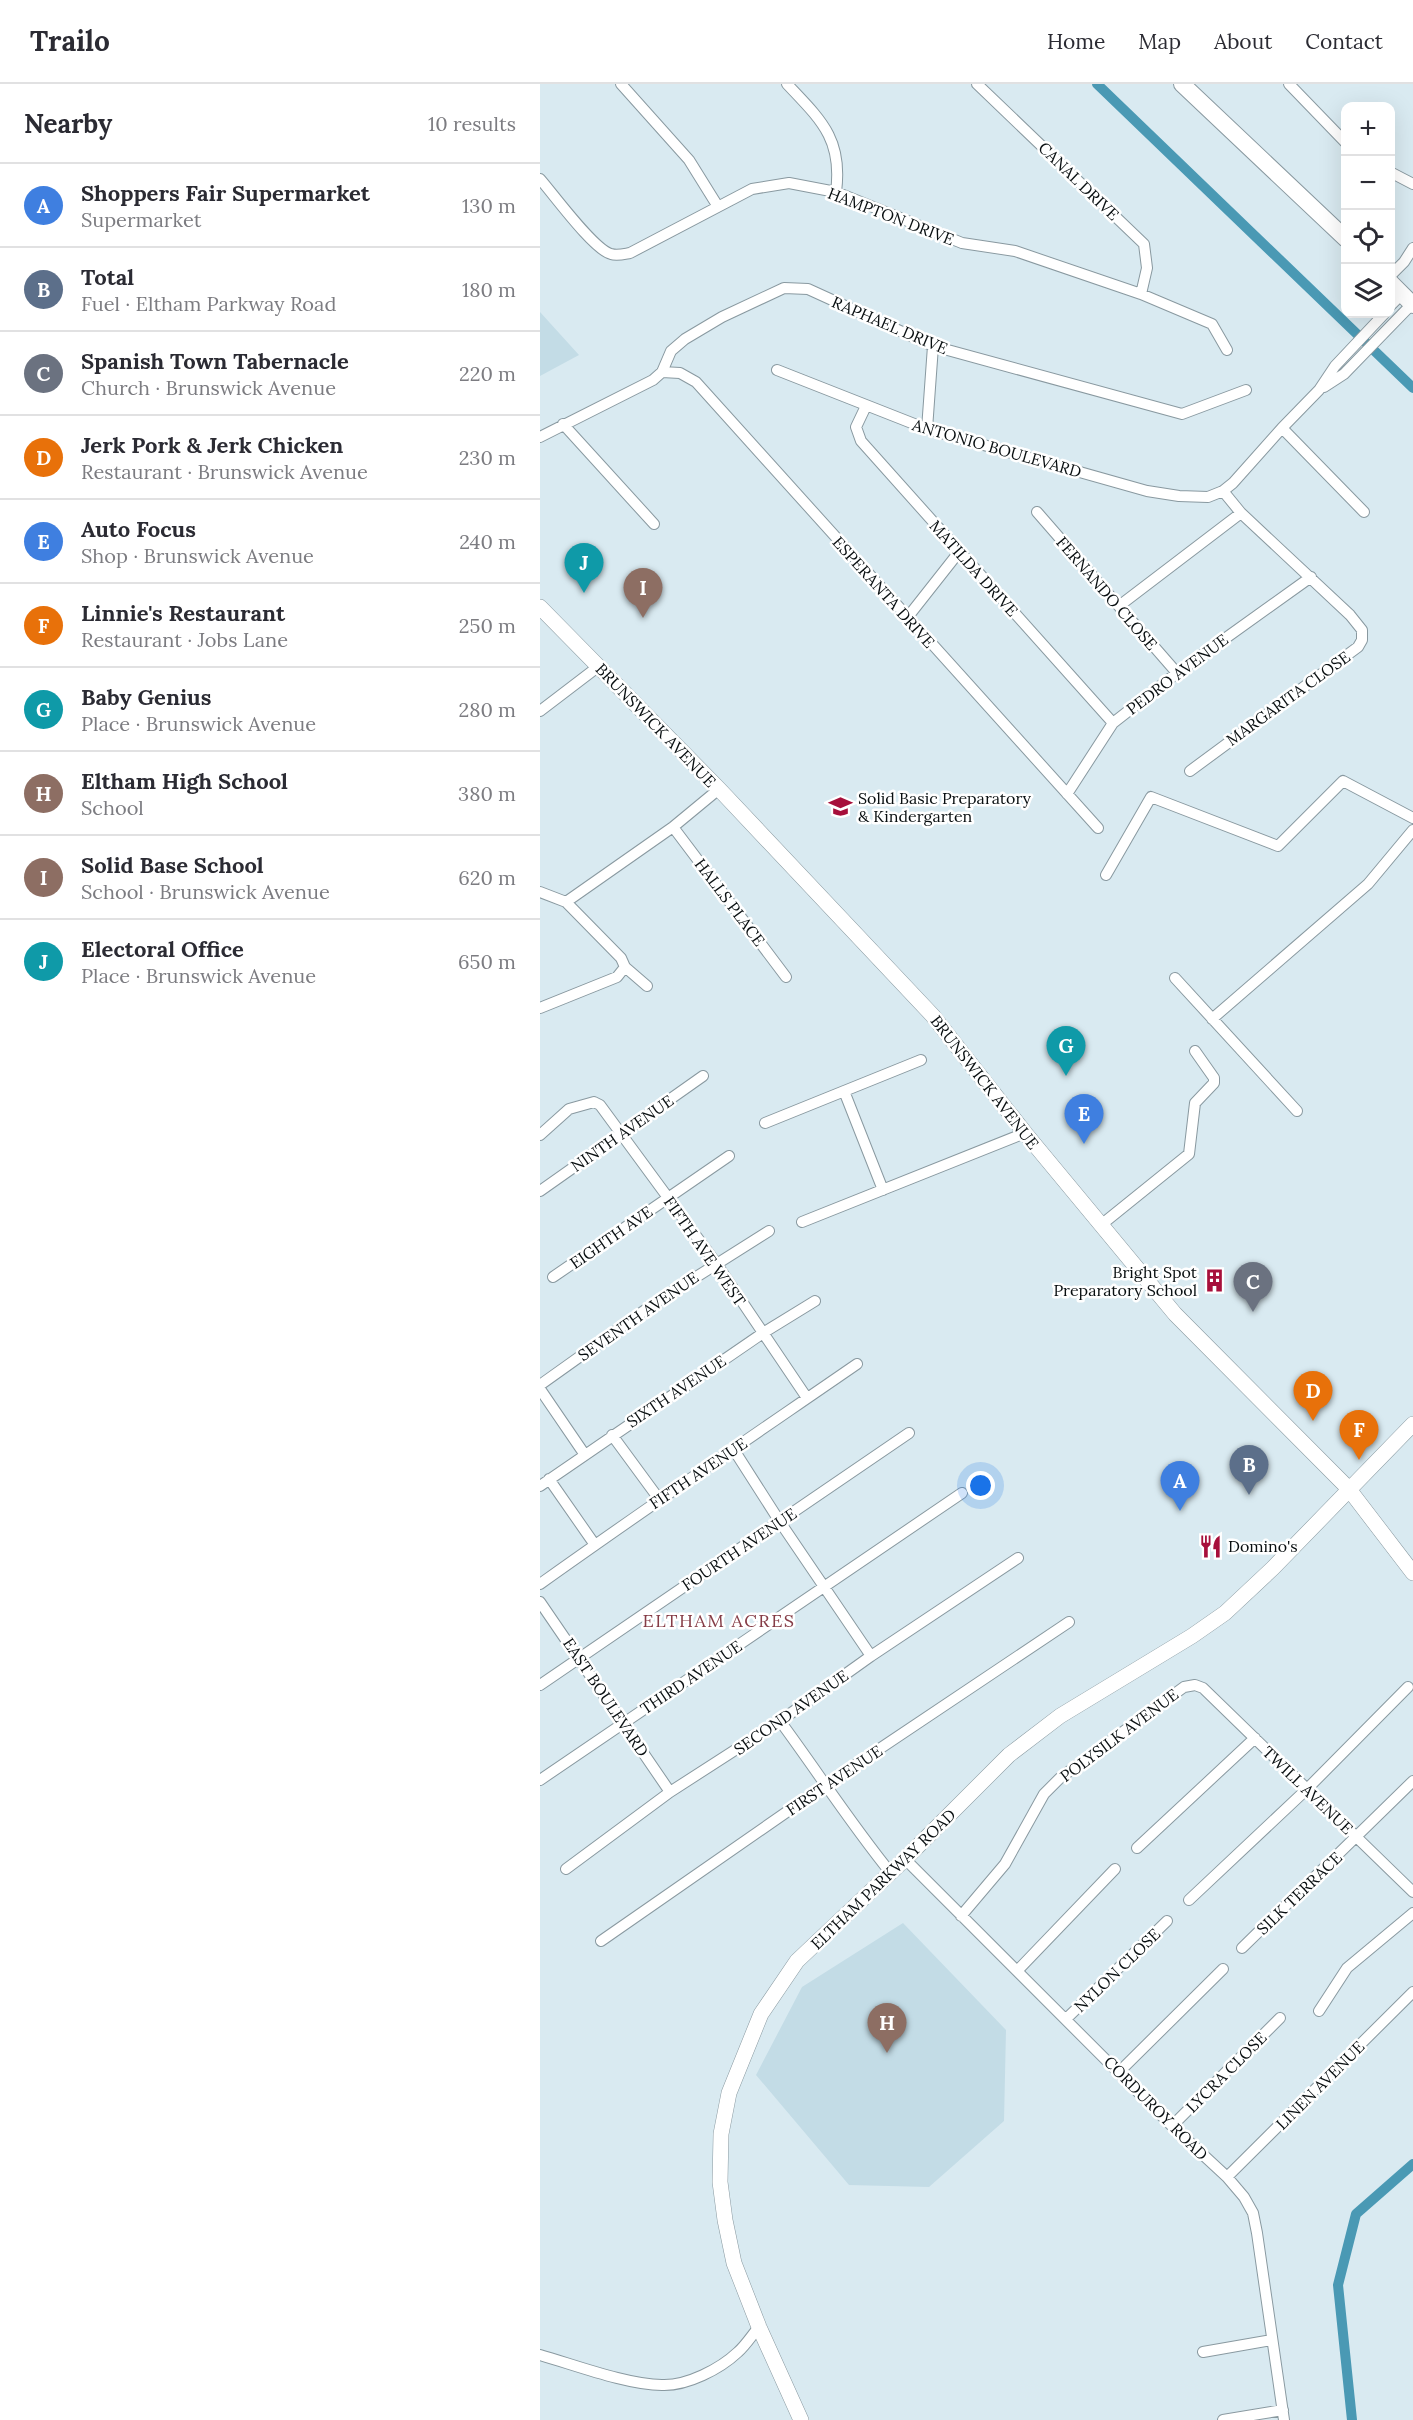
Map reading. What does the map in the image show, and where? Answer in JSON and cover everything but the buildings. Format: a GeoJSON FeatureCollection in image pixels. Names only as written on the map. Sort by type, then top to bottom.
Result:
{"type":"FeatureCollection","features":[{"type":"Feature","properties":{"kind":"main road"},"geometry":{"type":"LineString","coordinates":[[1182,84],[1341,234]]}},
{"type":"Feature","properties":{"kind":"street"},"geometry":{"type":"LineString","coordinates":[[621,84],[689,160],[717,205]]}},
{"type":"Feature","properties":{"kind":"street"},"geometry":{"type":"LineString","coordinates":[[787,84],[821,120],[830,133],[838,160],[836,192]]}},
{"type":"Feature","properties":{"kind":"street","name":"CANAL DRIVE"},"geometry":{"type":"LineString","coordinates":[[977,84],[1144,244],[1147,268],[1141,294]]}},
{"type":"Feature","properties":{"kind":"street"},"geometry":{"type":"LineString","coordinates":[[1289,84],[1341,138]]}},
{"type":"Feature","properties":{"kind":"street"},"geometry":{"type":"LineString","coordinates":[[1395,175],[1413,184]]}},
{"type":"Feature","properties":{"kind":"street","name":"HAMPTON DRIVE"},"geometry":{"type":"LineString","coordinates":[[540,179],[586,233],[604,251],[614,255],[630,253],[717,205],[752,189],[789,183],[836,192],[962,243],[1014,251],[1141,294],[1212,324],[1227,350]]}},
{"type":"Feature","properties":{"kind":"street"},"geometry":{"type":"LineString","coordinates":[[1395,271],[1413,248]]}},
{"type":"Feature","properties":{"kind":"street","name":"RAPHAEL DRIVE"},"geometry":{"type":"LineString","coordinates":[[662,372],[671,351],[685,339],[722,317],[784,288],[808,289],[933,346],[1182,414],[1246,390]]}},
{"type":"Feature","properties":{"kind":"street"},"geometry":{"type":"LineString","coordinates":[[1319,390],[1344,374],[1380,336],[1402,298]]}},
{"type":"Feature","properties":{"kind":"street"},"geometry":{"type":"LineString","coordinates":[[1223,491],[1319,390],[1335,366],[1380,318]]}},
{"type":"Feature","properties":{"kind":"street"},"geometry":{"type":"LineString","coordinates":[[927,429],[933,346]]}},
{"type":"Feature","properties":{"kind":"street","name":"ANTONIO BOULEVARD"},"geometry":{"type":"LineString","coordinates":[[777,370],[927,429],[1147,491],[1208,497],[1223,491]]}},
{"type":"Feature","properties":{"kind":"street"},"geometry":{"type":"LineString","coordinates":[[540,436],[653,380],[662,372]]}},
{"type":"Feature","properties":{"kind":"street","name":"ESPERANTA DRIVE"},"geometry":{"type":"LineString","coordinates":[[662,372],[680,373],[696,382],[1098,828]]}},
{"type":"Feature","properties":{"kind":"street","name":"MATILDA DRIVE"},"geometry":{"type":"LineString","coordinates":[[866,406],[856,427],[861,441],[1113,723]]}},
{"type":"Feature","properties":{"kind":"street"},"geometry":{"type":"LineString","coordinates":[[563,424],[654,524]]}},
{"type":"Feature","properties":{"kind":"street"},"geometry":{"type":"LineString","coordinates":[[1282,428],[1364,512]]}},
{"type":"Feature","properties":{"kind":"street","name":"MARGARITA CLOSE"},"geometry":{"type":"LineString","coordinates":[[1190,771],[1358,647],[1362,640],[1362,630],[1311,577],[1241,513],[1223,491]]}},
{"type":"Feature","properties":{"kind":"street","name":"FERNANDO CLOSE"},"geometry":{"type":"LineString","coordinates":[[1037,513],[1177,673]]}},
{"type":"Feature","properties":{"kind":"street"},"geometry":{"type":"LineString","coordinates":[[1119,606],[1241,513]]}},
{"type":"Feature","properties":{"kind":"street"},"geometry":{"type":"LineString","coordinates":[[907,618],[959,552]]}},
{"type":"Feature","properties":{"kind":"street","name":"PEDRO AVENUE"},"geometry":{"type":"LineString","coordinates":[[1067,794],[1113,723],[1177,673],[1311,577]]}},
{"type":"Feature","properties":{"kind":"street","name":"BRUNSWICK AVENUE"},"geometry":{"type":"LineString","coordinates":[[540,607],[719,789],[933,1016],[1025,1133],[1175,1314],[1348,1488],[1413,1573]]}},
{"type":"Feature","properties":{"kind":"street"},"geometry":{"type":"LineString","coordinates":[[540,711],[599,666]]}},
{"type":"Feature","properties":{"kind":"street"},"geometry":{"type":"LineString","coordinates":[[1106,875],[1150,798],[1278,846],[1343,781],[1413,818]]}},
{"type":"Feature","properties":{"kind":"street"},"geometry":{"type":"LineString","coordinates":[[566,902],[673,827],[719,789]]}},
{"type":"Feature","properties":{"kind":"street","name":"HALLS PLACE"},"geometry":{"type":"LineString","coordinates":[[673,827],[786,977]]}},
{"type":"Feature","properties":{"kind":"street"},"geometry":{"type":"LineString","coordinates":[[1212,1019],[1368,884],[1413,830]]}},
{"type":"Feature","properties":{"kind":"street"},"geometry":{"type":"LineString","coordinates":[[540,892],[566,902],[621,958],[625,967],[646,986]]}},
{"type":"Feature","properties":{"kind":"street"},"geometry":{"type":"LineString","coordinates":[[540,1008],[617,977],[625,967]]}},
{"type":"Feature","properties":{"kind":"street"},"geometry":{"type":"LineString","coordinates":[[1175,978],[1297,1111]]}},
{"type":"Feature","properties":{"kind":"street"},"geometry":{"type":"LineString","coordinates":[[1101,1225],[1189,1154],[1196,1103],[1215,1083],[1214,1078],[1195,1051]]}},
{"type":"Feature","properties":{"kind":"street"},"geometry":{"type":"LineString","coordinates":[[765,1123],[921,1060]]}},
{"type":"Feature","properties":{"kind":"street","name":"NINTH AVENUE"},"geometry":{"type":"LineString","coordinates":[[540,1191],[703,1076]]}},
{"type":"Feature","properties":{"kind":"street"},"geometry":{"type":"LineString","coordinates":[[844,1091],[883,1190]]}},
{"type":"Feature","properties":{"kind":"street","name":"FIFTH AVE WEST"},"geometry":{"type":"LineString","coordinates":[[540,1135],[568,1109],[594,1102],[600,1105],[716,1263],[807,1398]]}},
{"type":"Feature","properties":{"kind":"street"},"geometry":{"type":"LineString","coordinates":[[802,1222],[1025,1133]]}},
{"type":"Feature","properties":{"kind":"street","name":"EIGHTH AVE"},"geometry":{"type":"LineString","coordinates":[[553,1277],[729,1156]]}},
{"type":"Feature","properties":{"kind":"street","name":"SEVENTH AVENUE"},"geometry":{"type":"LineString","coordinates":[[540,1387],[716,1263],[769,1231]]}},
{"type":"Feature","properties":{"kind":"street","name":"SIXTH AVENUE"},"geometry":{"type":"LineString","coordinates":[[544,1482],[763,1333],[815,1301]]}},
{"type":"Feature","properties":{"kind":"street","name":"FIFTH AVENUE"},"geometry":{"type":"LineString","coordinates":[[540,1584],[659,1499],[857,1364]]}},
{"type":"Feature","properties":{"kind":"street"},"geometry":{"type":"LineString","coordinates":[[540,1387],[585,1455]]}},
{"type":"Feature","properties":{"kind":"street","name":"ELTHAM PARKWAY ROAD"},"geometry":{"type":"LineString","coordinates":[[801,2420],[759,2327],[735,2263],[721,2191],[721,2134],[729,2092],[761,2014],[797,1961],[905,1859],[1009,1755],[1059,1716],[1192,1636],[1225,1613],[1273,1568],[1348,1488],[1413,1424]]}},
{"type":"Feature","properties":{"kind":"street","name":"FOURTH AVENUE"},"geometry":{"type":"LineString","coordinates":[[540,1685],[909,1433]]}},
{"type":"Feature","properties":{"kind":"street"},"geometry":{"type":"LineString","coordinates":[[612,1435],[659,1499]]}},
{"type":"Feature","properties":{"kind":"street"},"geometry":{"type":"LineString","coordinates":[[734,1450],[871,1656]]}},
{"type":"Feature","properties":{"kind":"street"},"geometry":{"type":"LineString","coordinates":[[544,1482],[595,1545]]}},
{"type":"Feature","properties":{"kind":"street","name":"THIRD AVENUE"},"geometry":{"type":"LineString","coordinates":[[540,1780],[962,1493]]}},
{"type":"Feature","properties":{"kind":"street","name":"SECOND AVENUE"},"geometry":{"type":"LineString","coordinates":[[566,1869],[670,1792],[780,1721],[871,1656],[1018,1558]]}},
{"type":"Feature","properties":{"kind":"street","name":"EAST BOULEVARD"},"geometry":{"type":"LineString","coordinates":[[540,1602],[670,1792]]}},
{"type":"Feature","properties":{"kind":"street","name":"FIRST AVENUE"},"geometry":{"type":"LineString","coordinates":[[601,1941],[827,1784],[1069,1622]]}},
{"type":"Feature","properties":{"kind":"street","name":"POLYSILK AVENUE"},"geometry":{"type":"LineString","coordinates":[[961,1916],[1005,1863],[1044,1794],[1060,1778],[1184,1687],[1195,1685],[1203,1688]]}},
{"type":"Feature","properties":{"kind":"street"},"geometry":{"type":"LineString","coordinates":[[1189,1900],[1307,1789],[1408,1687]]}},
{"type":"Feature","properties":{"kind":"street","name":"TWILL AVENUE"},"geometry":{"type":"LineString","coordinates":[[1203,1688],[1356,1837],[1411,1887]]}},
{"type":"Feature","properties":{"kind":"street"},"geometry":{"type":"LineString","coordinates":[[780,1721],[827,1784],[868,1845],[890,1872]]}},
{"type":"Feature","properties":{"kind":"street"},"geometry":{"type":"LineString","coordinates":[[1137,1848],[1255,1738]]}},
{"type":"Feature","properties":{"kind":"street","name":"SILK TERRACE"},"geometry":{"type":"LineString","coordinates":[[1242,1948],[1413,1781]]}},
{"type":"Feature","properties":{"kind":"street","name":"CORDUROY ROAD"},"geometry":{"type":"LineString","coordinates":[[905,1859],[1172,2126],[1227,2177],[1244,2197],[1253,2213],[1284,2415]]}},
{"type":"Feature","properties":{"kind":"street"},"geometry":{"type":"LineString","coordinates":[[1017,1971],[1115,1869]]}},
{"type":"Feature","properties":{"kind":"street"},"geometry":{"type":"LineString","coordinates":[[1319,2011],[1347,1968],[1413,1912]]}},
{"type":"Feature","properties":{"kind":"street","name":"NYLON CLOSE"},"geometry":{"type":"LineString","coordinates":[[1066,2019],[1167,1922]]}},
{"type":"Feature","properties":{"kind":"street"},"geometry":{"type":"LineString","coordinates":[[1119,2072],[1223,1969]]}},
{"type":"Feature","properties":{"kind":"street","name":"LINEN AVENUE"},"geometry":{"type":"LineString","coordinates":[[1227,2177],[1413,1992]]}},
{"type":"Feature","properties":{"kind":"street","name":"LYCRA CLOSE"},"geometry":{"type":"LineString","coordinates":[[1172,2126],[1280,2018]]}},
{"type":"Feature","properties":{"kind":"street"},"geometry":{"type":"LineString","coordinates":[[540,2355],[644,2384],[664,2385],[682,2382],[717,2367],[738,2352],[759,2327]]}},
{"type":"Feature","properties":{"kind":"street"},"geometry":{"type":"LineString","coordinates":[[1203,2352],[1272,2340]]}},
{"type":"Feature","properties":{"kind":"street"},"geometry":{"type":"LineString","coordinates":[[1223,2420],[1284,2415]]}},
{"type":"Feature","properties":{"kind":"shaded area"},"geometry":{"type":"Polygon","coordinates":[[[540,312],[579,355],[540,376],[540,312]]]}},
{"type":"Feature","properties":{"kind":"shaded area"},"geometry":{"type":"Polygon","coordinates":[[[903,1923],[1006,2030],[1004,2121],[929,2187],[849,2185],[756,2075],[802,1987],[903,1923]]]}},
{"type":"Feature","properties":{"kind":"waterway"},"geometry":{"type":"LineString","coordinates":[[1097,84],[1413,388]]}},
{"type":"Feature","properties":{"kind":"waterway"},"geometry":{"type":"LineString","coordinates":[[1352,2420],[1338,2285],[1356,2214],[1413,2164]]}},
{"type":"Feature","properties":{"kind":"place","name":"Electoral Office"},"geometry":{"type":"Point","coordinates":[584,593]}},
{"type":"Feature","properties":{"kind":"place","name":"Solid Base School"},"geometry":{"type":"Point","coordinates":[643,618]}},
{"type":"Feature","properties":{"kind":"place","name":"Solid Basic Preparatory & Kindergarten"},"geometry":{"type":"Point","coordinates":[840,807]}},
{"type":"Feature","properties":{"kind":"place","name":"Baby Genius"},"geometry":{"type":"Point","coordinates":[1066,1076]}},
{"type":"Feature","properties":{"kind":"place","name":"Auto Focus"},"geometry":{"type":"Point","coordinates":[1084,1144]}},
{"type":"Feature","properties":{"kind":"place","name":"Bright Spot Preparatory School"},"geometry":{"type":"Point","coordinates":[1215,1281]}},
{"type":"Feature","properties":{"kind":"place","name":"Spanish Town Tabernacle"},"geometry":{"type":"Point","coordinates":[1253,1312]}},
{"type":"Feature","properties":{"kind":"place","name":"Jerk Pork & Jerk Chicken"},"geometry":{"type":"Point","coordinates":[1313,1421]}},
{"type":"Feature","properties":{"kind":"place","name":"Linnie's Restaurant"},"geometry":{"type":"Point","coordinates":[1359,1460]}},
{"type":"Feature","properties":{"kind":"place","name":"Total"},"geometry":{"type":"Point","coordinates":[1249,1495]}},
{"type":"Feature","properties":{"kind":"place","name":"Shoppers Fair Supermarket"},"geometry":{"type":"Point","coordinates":[1180,1511]}},
{"type":"Feature","properties":{"kind":"place","name":"Domino's"},"geometry":{"type":"Point","coordinates":[1210,1546]}},
{"type":"Feature","properties":{"kind":"place","name":"Eltham High School"},"geometry":{"type":"Point","coordinates":[887,2053]}},
{"type":"Feature","properties":{"kind":"district","name":"ELTHAM ACRES"},"geometry":{"type":"Point","coordinates":[719,1620]}}]}
